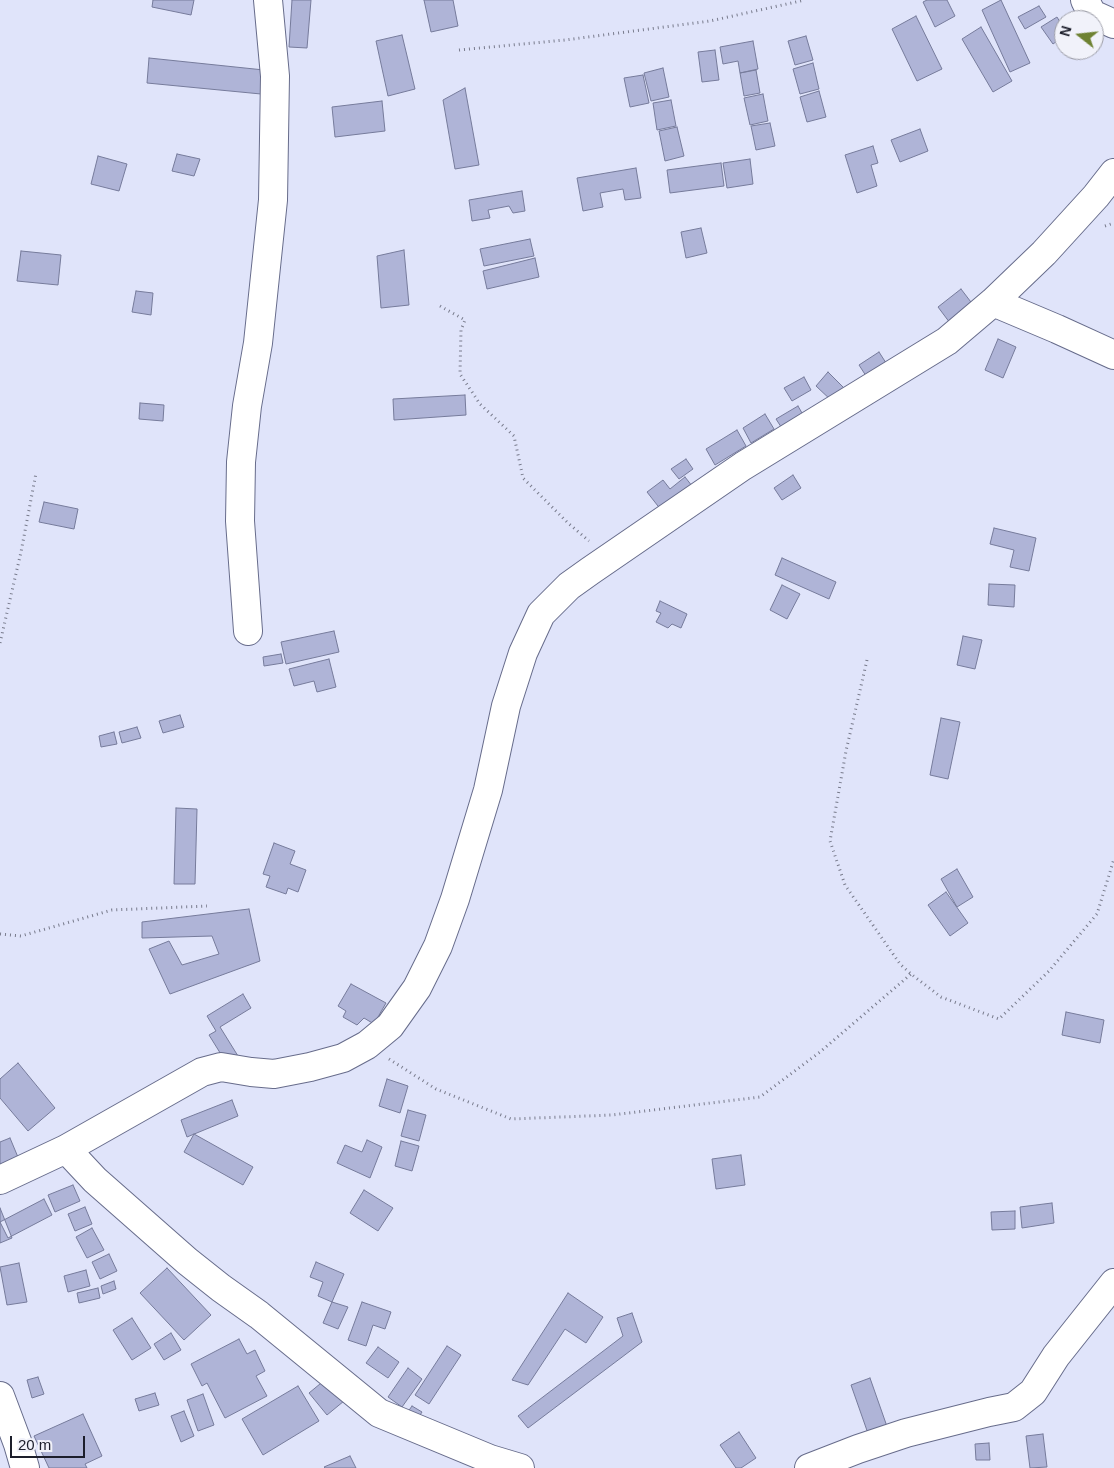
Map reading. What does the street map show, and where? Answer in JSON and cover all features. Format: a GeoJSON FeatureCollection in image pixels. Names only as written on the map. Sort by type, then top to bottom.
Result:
{"type":"FeatureCollection","features":[{"type":"Feature","properties":{"kind":"street"},"geometry":{"type":"LineString","coordinates":[[248,631],[240,521],[241,462],[247,406],[258,343],[273,200],[276,76],[268,0]]}},
{"type":"Feature","properties":{"kind":"street"},"geometry":{"type":"LineString","coordinates":[[1086,0],[1092,14],[1114,24]]}},
{"type":"Feature","properties":{"kind":"street"},"geometry":{"type":"LineString","coordinates":[[0,1180],[66,1149],[202,1072],[220,1067],[274,1074],[310,1067],[343,1058],[367,1045],[390,1026],[417,988],[438,946],[455,899],[488,790],[506,706],[523,652],[541,614],[569,586],[743,466],[947,341],[993,302],[1065,231],[1114,172]]}},
{"type":"Feature","properties":{"kind":"street"},"geometry":{"type":"LineString","coordinates":[[993,302],[1114,355]]}},
{"type":"Feature","properties":{"kind":"street"},"geometry":{"type":"LineString","coordinates":[[66,1149],[95,1180],[187,1261],[220,1288],[259,1315],[379,1413],[490,1459],[520,1468]]}},
{"type":"Feature","properties":{"kind":"street"},"geometry":{"type":"LineString","coordinates":[[809,1468],[906,1433],[1014,1407],[1033,1392],[1056,1356],[1114,1283]]}},
{"type":"Feature","properties":{"kind":"street"},"geometry":{"type":"LineString","coordinates":[[0,1396],[25,1468]]}},
{"type":"Feature","properties":{"kind":"path"},"geometry":{"type":"LineString","coordinates":[[460,50],[565,40],[710,21],[805,0]]}},
{"type":"Feature","properties":{"kind":"path"},"geometry":{"type":"LineString","coordinates":[[440,306],[465,320],[461,330],[460,374],[480,404],[514,436],[523,478],[568,523],[609,557]]}},
{"type":"Feature","properties":{"kind":"path"},"geometry":{"type":"LineString","coordinates":[[0,643],[21,552],[36,473]]}},
{"type":"Feature","properties":{"kind":"path"},"geometry":{"type":"LineString","coordinates":[[867,660],[846,751],[830,841],[845,885],[900,964],[912,974],[941,997],[999,1019],[1049,971],[1097,914],[1114,859]]}},
{"type":"Feature","properties":{"kind":"path"},"geometry":{"type":"LineString","coordinates":[[0,934],[21,936],[112,910],[207,906]]}},
{"type":"Feature","properties":{"kind":"path"},"geometry":{"type":"LineString","coordinates":[[367,1045],[436,1089],[511,1118],[612,1115],[760,1097],[820,1052],[912,974]]}},
{"type":"Feature","properties":{"kind":"building"},"geometry":{"type":"Polygon","coordinates":[[[153,0],[194,0],[191,15],[152,7],[153,0]]]}},
{"type":"Feature","properties":{"kind":"building"},"geometry":{"type":"Polygon","coordinates":[[[292,0],[311,0],[307,48],[289,47],[292,0]]]}},
{"type":"Feature","properties":{"kind":"building"},"geometry":{"type":"Polygon","coordinates":[[[424,0],[453,0],[458,26],[431,32],[424,0]]]}},
{"type":"Feature","properties":{"kind":"building"},"geometry":{"type":"Polygon","coordinates":[[[927,0],[947,0],[955,16],[935,27],[923,2],[927,0]]]}},
{"type":"Feature","properties":{"kind":"building"},"geometry":{"type":"Polygon","coordinates":[[[1001,0],[1030,63],[1010,72],[982,10],[1001,0]]]}},
{"type":"Feature","properties":{"kind":"building"},"geometry":{"type":"Polygon","coordinates":[[[1039,6],[1046,17],[1025,29],[1018,17],[1039,6]]]}},
{"type":"Feature","properties":{"kind":"building"},"geometry":{"type":"Polygon","coordinates":[[[916,16],[942,69],[917,81],[892,29],[916,16]]]}},
{"type":"Feature","properties":{"kind":"building"},"geometry":{"type":"Polygon","coordinates":[[[1054,19],[1054,43],[1053,44],[1041,27],[1054,19]]]}},
{"type":"Feature","properties":{"kind":"building"},"geometry":{"type":"Polygon","coordinates":[[[981,27],[1012,81],[993,92],[962,39],[981,27]]]}},
{"type":"Feature","properties":{"kind":"building"},"geometry":{"type":"Polygon","coordinates":[[[402,35],[415,89],[388,96],[376,41],[402,35]]]}},
{"type":"Feature","properties":{"kind":"building"},"geometry":{"type":"Polygon","coordinates":[[[806,36],[813,60],[795,65],[788,41],[806,36]]]}},
{"type":"Feature","properties":{"kind":"building"},"geometry":{"type":"Polygon","coordinates":[[[753,41],[758,69],[740,73],[738,61],[723,64],[720,47],[753,41]]]}},
{"type":"Feature","properties":{"kind":"building"},"geometry":{"type":"Polygon","coordinates":[[[715,50],[719,80],[702,82],[698,52],[715,50]]]}},
{"type":"Feature","properties":{"kind":"building"},"geometry":{"type":"Polygon","coordinates":[[[149,58],[264,70],[261,94],[147,83],[149,58]]]}},
{"type":"Feature","properties":{"kind":"building"},"geometry":{"type":"Polygon","coordinates":[[[813,63],[819,89],[800,94],[793,69],[813,63]]]}},
{"type":"Feature","properties":{"kind":"building"},"geometry":{"type":"Polygon","coordinates":[[[663,68],[669,97],[651,101],[644,73],[663,68]]]}},
{"type":"Feature","properties":{"kind":"building"},"geometry":{"type":"Polygon","coordinates":[[[756,70],[760,93],[744,96],[740,73],[756,70]]]}},
{"type":"Feature","properties":{"kind":"building"},"geometry":{"type":"Polygon","coordinates":[[[643,75],[649,103],[630,107],[624,78],[643,75]]]}},
{"type":"Feature","properties":{"kind":"building"},"geometry":{"type":"Polygon","coordinates":[[[465,88],[479,165],[455,169],[443,100],[465,88]]]}},
{"type":"Feature","properties":{"kind":"building"},"geometry":{"type":"Polygon","coordinates":[[[819,91],[826,117],[807,122],[800,97],[819,91]]]}},
{"type":"Feature","properties":{"kind":"building"},"geometry":{"type":"Polygon","coordinates":[[[763,94],[768,121],[750,125],[744,98],[763,94]]]}},
{"type":"Feature","properties":{"kind":"building"},"geometry":{"type":"Polygon","coordinates":[[[671,100],[676,126],[657,130],[653,103],[671,100]]]}},
{"type":"Feature","properties":{"kind":"building"},"geometry":{"type":"Polygon","coordinates":[[[382,101],[385,131],[335,137],[332,107],[382,101]]]}},
{"type":"Feature","properties":{"kind":"building"},"geometry":{"type":"Polygon","coordinates":[[[770,123],[775,146],[756,150],[751,126],[770,123]]]}},
{"type":"Feature","properties":{"kind":"building"},"geometry":{"type":"Polygon","coordinates":[[[677,127],[684,156],[665,161],[659,131],[677,127]]]}},
{"type":"Feature","properties":{"kind":"building"},"geometry":{"type":"Polygon","coordinates":[[[920,129],[928,151],[900,162],[891,140],[920,129]]]}},
{"type":"Feature","properties":{"kind":"building"},"geometry":{"type":"Polygon","coordinates":[[[873,146],[878,163],[871,165],[877,186],[857,193],[845,155],[873,146]]]}},
{"type":"Feature","properties":{"kind":"building"},"geometry":{"type":"Polygon","coordinates":[[[177,154],[200,159],[194,176],[172,171],[177,154]]]}},
{"type":"Feature","properties":{"kind":"building"},"geometry":{"type":"Polygon","coordinates":[[[98,156],[127,164],[119,191],[91,184],[98,156]]]}},
{"type":"Feature","properties":{"kind":"building"},"geometry":{"type":"Polygon","coordinates":[[[750,159],[753,184],[727,188],[723,163],[750,159]]]}},
{"type":"Feature","properties":{"kind":"building"},"geometry":{"type":"Polygon","coordinates":[[[721,163],[724,186],[670,193],[667,170],[721,163]]]}},
{"type":"Feature","properties":{"kind":"building"},"geometry":{"type":"Polygon","coordinates":[[[636,168],[641,198],[625,200],[623,189],[600,193],[603,207],[583,211],[577,178],[636,168]]]}},
{"type":"Feature","properties":{"kind":"building"},"geometry":{"type":"Polygon","coordinates":[[[522,191],[525,211],[513,213],[509,206],[488,210],[490,218],[472,221],[469,200],[522,191]]]}},
{"type":"Feature","properties":{"kind":"building"},"geometry":{"type":"Polygon","coordinates":[[[701,228],[707,253],[686,258],[681,232],[701,228]]]}},
{"type":"Feature","properties":{"kind":"building"},"geometry":{"type":"Polygon","coordinates":[[[530,239],[534,256],[484,266],[480,249],[530,239]]]}},
{"type":"Feature","properties":{"kind":"building"},"geometry":{"type":"Polygon","coordinates":[[[404,250],[409,305],[381,308],[377,256],[404,250]]]}},
{"type":"Feature","properties":{"kind":"building"},"geometry":{"type":"Polygon","coordinates":[[[21,251],[61,255],[58,285],[17,281],[21,251]]]}},
{"type":"Feature","properties":{"kind":"building"},"geometry":{"type":"Polygon","coordinates":[[[535,258],[539,277],[487,289],[483,271],[535,258]]]}},
{"type":"Feature","properties":{"kind":"building"},"geometry":{"type":"Polygon","coordinates":[[[961,289],[974,306],[950,323],[938,307],[961,289]]]}},
{"type":"Feature","properties":{"kind":"building"},"geometry":{"type":"Polygon","coordinates":[[[136,291],[153,293],[151,315],[132,312],[136,291]]]}},
{"type":"Feature","properties":{"kind":"building"},"geometry":{"type":"Polygon","coordinates":[[[998,339],[1016,347],[1003,378],[985,370],[998,339]]]}},
{"type":"Feature","properties":{"kind":"building"},"geometry":{"type":"Polygon","coordinates":[[[879,352],[888,366],[868,379],[859,365],[879,352]]]}},
{"type":"Feature","properties":{"kind":"building"},"geometry":{"type":"Polygon","coordinates":[[[828,372],[845,389],[833,402],[816,386],[828,372]]]}},
{"type":"Feature","properties":{"kind":"building"},"geometry":{"type":"Polygon","coordinates":[[[804,377],[811,390],[792,401],[784,388],[804,377]]]}},
{"type":"Feature","properties":{"kind":"building"},"geometry":{"type":"Polygon","coordinates":[[[465,395],[466,415],[394,420],[393,399],[465,395]]]}},
{"type":"Feature","properties":{"kind":"building"},"geometry":{"type":"Polygon","coordinates":[[[140,403],[164,405],[163,421],[139,419],[140,403]]]}},
{"type":"Feature","properties":{"kind":"building"},"geometry":{"type":"Polygon","coordinates":[[[798,406],[806,420],[785,433],[776,419],[798,406]]]}},
{"type":"Feature","properties":{"kind":"building"},"geometry":{"type":"Polygon","coordinates":[[[765,414],[774,429],[751,443],[743,428],[765,414]]]}},
{"type":"Feature","properties":{"kind":"building"},"geometry":{"type":"Polygon","coordinates":[[[737,430],[746,446],[715,465],[706,449],[737,430]]]}},
{"type":"Feature","properties":{"kind":"building"},"geometry":{"type":"Polygon","coordinates":[[[686,459],[693,469],[679,479],[671,469],[686,459]]]}},
{"type":"Feature","properties":{"kind":"building"},"geometry":{"type":"Polygon","coordinates":[[[793,475],[801,488],[782,500],[774,488],[793,475]]]}},
{"type":"Feature","properties":{"kind":"building"},"geometry":{"type":"Polygon","coordinates":[[[685,477],[696,491],[665,515],[647,492],[663,480],[670,489],[685,477]]]}},
{"type":"Feature","properties":{"kind":"building"},"geometry":{"type":"Polygon","coordinates":[[[44,502],[78,509],[74,529],[39,522],[44,502]]]}},
{"type":"Feature","properties":{"kind":"building"},"geometry":{"type":"Polygon","coordinates":[[[994,528],[1036,538],[1029,571],[1010,567],[1014,550],[990,544],[994,528]]]}},
{"type":"Feature","properties":{"kind":"building"},"geometry":{"type":"Polygon","coordinates":[[[782,558],[836,582],[829,599],[775,575],[782,558]]]}},
{"type":"Feature","properties":{"kind":"building"},"geometry":{"type":"Polygon","coordinates":[[[989,584],[1015,585],[1014,607],[988,605],[989,584]]]}},
{"type":"Feature","properties":{"kind":"building"},"geometry":{"type":"Polygon","coordinates":[[[782,585],[800,594],[787,619],[770,610],[782,585]]]}},
{"type":"Feature","properties":{"kind":"building"},"geometry":{"type":"Polygon","coordinates":[[[660,601],[687,614],[681,628],[672,624],[668,628],[656,622],[661,613],[656,611],[660,601]]]}},
{"type":"Feature","properties":{"kind":"building"},"geometry":{"type":"Polygon","coordinates":[[[334,631],[339,652],[286,664],[281,642],[334,631]]]}},
{"type":"Feature","properties":{"kind":"building"},"geometry":{"type":"Polygon","coordinates":[[[963,636],[982,640],[975,669],[957,665],[963,636]]]}},
{"type":"Feature","properties":{"kind":"building"},"geometry":{"type":"Polygon","coordinates":[[[281,654],[283,663],[264,666],[263,657],[281,654]]]}},
{"type":"Feature","properties":{"kind":"building"},"geometry":{"type":"Polygon","coordinates":[[[329,659],[336,687],[317,692],[314,681],[294,686],[289,669],[329,659]]]}},
{"type":"Feature","properties":{"kind":"building"},"geometry":{"type":"Polygon","coordinates":[[[180,715],[184,727],[163,733],[159,721],[180,715]]]}},
{"type":"Feature","properties":{"kind":"building"},"geometry":{"type":"Polygon","coordinates":[[[941,718],[960,722],[948,779],[930,775],[941,718]]]}},
{"type":"Feature","properties":{"kind":"building"},"geometry":{"type":"Polygon","coordinates":[[[137,727],[141,738],[122,743],[119,732],[137,727]]]}},
{"type":"Feature","properties":{"kind":"building"},"geometry":{"type":"Polygon","coordinates":[[[114,732],[117,744],[101,747],[99,736],[114,732]]]}},
{"type":"Feature","properties":{"kind":"building"},"geometry":{"type":"Polygon","coordinates":[[[176,808],[197,809],[195,884],[174,884],[176,808]]]}},
{"type":"Feature","properties":{"kind":"building"},"geometry":{"type":"Polygon","coordinates":[[[274,843],[295,851],[290,864],[306,870],[298,892],[288,888],[286,894],[266,887],[270,876],[263,874],[274,843]]]}},
{"type":"Feature","properties":{"kind":"building"},"geometry":{"type":"Polygon","coordinates":[[[957,869],[973,897],[957,907],[941,879],[957,869]]]}},
{"type":"Feature","properties":{"kind":"building"},"geometry":{"type":"Polygon","coordinates":[[[946,892],[968,923],[950,936],[928,905],[946,892]]]}},
{"type":"Feature","properties":{"kind":"building"},"geometry":{"type":"Polygon","coordinates":[[[249,909],[260,961],[170,994],[149,949],[169,941],[182,965],[219,954],[212,936],[142,938],[142,922],[249,909]]]}},
{"type":"Feature","properties":{"kind":"building"},"geometry":{"type":"Polygon","coordinates":[[[351,984],[386,1003],[374,1024],[364,1018],[357,1025],[343,1017],[346,1011],[338,1006],[351,984]]]}},
{"type":"Feature","properties":{"kind":"building"},"geometry":{"type":"Polygon","coordinates":[[[243,994],[251,1008],[220,1027],[238,1056],[227,1064],[209,1035],[216,1031],[207,1016],[243,994]]]}},
{"type":"Feature","properties":{"kind":"building"},"geometry":{"type":"Polygon","coordinates":[[[1066,1012],[1104,1020],[1100,1043],[1062,1035],[1066,1012]]]}},
{"type":"Feature","properties":{"kind":"building"},"geometry":{"type":"Polygon","coordinates":[[[18,1063],[55,1108],[28,1131],[0,1098],[0,1079],[18,1063]]]}},
{"type":"Feature","properties":{"kind":"building"},"geometry":{"type":"Polygon","coordinates":[[[387,1079],[408,1086],[400,1113],[379,1106],[387,1079]]]}},
{"type":"Feature","properties":{"kind":"building"},"geometry":{"type":"Polygon","coordinates":[[[232,1100],[238,1116],[187,1137],[181,1120],[232,1100]]]}},
{"type":"Feature","properties":{"kind":"building"},"geometry":{"type":"Polygon","coordinates":[[[408,1110],[426,1115],[419,1141],[401,1136],[408,1110]]]}},
{"type":"Feature","properties":{"kind":"building"},"geometry":{"type":"Polygon","coordinates":[[[194,1134],[253,1167],[243,1185],[184,1152],[194,1134]]]}},
{"type":"Feature","properties":{"kind":"building"},"geometry":{"type":"Polygon","coordinates":[[[10,1138],[20,1162],[0,1170],[0,1142],[10,1138]]]}},
{"type":"Feature","properties":{"kind":"building"},"geometry":{"type":"Polygon","coordinates":[[[367,1140],[382,1147],[370,1178],[337,1163],[345,1145],[362,1152],[367,1140]]]}},
{"type":"Feature","properties":{"kind":"building"},"geometry":{"type":"Polygon","coordinates":[[[401,1141],[419,1146],[412,1171],[395,1166],[401,1141]]]}},
{"type":"Feature","properties":{"kind":"building"},"geometry":{"type":"Polygon","coordinates":[[[741,1155],[745,1185],[716,1189],[712,1159],[741,1155]]]}},
{"type":"Feature","properties":{"kind":"building"},"geometry":{"type":"Polygon","coordinates":[[[73,1185],[80,1201],[55,1212],[48,1195],[73,1185]]]}},
{"type":"Feature","properties":{"kind":"building"},"geometry":{"type":"Polygon","coordinates":[[[364,1190],[393,1208],[378,1231],[350,1213],[364,1190]]]}},
{"type":"Feature","properties":{"kind":"building"},"geometry":{"type":"Polygon","coordinates":[[[44,1199],[52,1215],[8,1238],[0,1222],[44,1199]]]}},
{"type":"Feature","properties":{"kind":"building"},"geometry":{"type":"Polygon","coordinates":[[[1052,1203],[1054,1223],[1022,1228],[1020,1207],[1052,1203]]]}},
{"type":"Feature","properties":{"kind":"building"},"geometry":{"type":"Polygon","coordinates":[[[85,1207],[92,1224],[75,1231],[68,1214],[85,1207]]]}},
{"type":"Feature","properties":{"kind":"building"},"geometry":{"type":"Polygon","coordinates":[[[0,1208],[12,1238],[0,1243],[0,1208]]]}},
{"type":"Feature","properties":{"kind":"building"},"geometry":{"type":"Polygon","coordinates":[[[1015,1211],[1015,1229],[992,1230],[991,1212],[1015,1211]]]}},
{"type":"Feature","properties":{"kind":"building"},"geometry":{"type":"Polygon","coordinates":[[[92,1228],[104,1250],[87,1258],[76,1237],[92,1228]]]}},
{"type":"Feature","properties":{"kind":"building"},"geometry":{"type":"Polygon","coordinates":[[[109,1254],[117,1271],[100,1279],[92,1262],[109,1254]]]}},
{"type":"Feature","properties":{"kind":"building"},"geometry":{"type":"Polygon","coordinates":[[[316,1262],[344,1274],[332,1302],[318,1296],[323,1282],[310,1277],[316,1262]]]}},
{"type":"Feature","properties":{"kind":"building"},"geometry":{"type":"Polygon","coordinates":[[[19,1263],[27,1302],[7,1305],[0,1267],[19,1263]]]}},
{"type":"Feature","properties":{"kind":"building"},"geometry":{"type":"Polygon","coordinates":[[[167,1268],[211,1315],[184,1340],[140,1293],[167,1268]]]}},
{"type":"Feature","properties":{"kind":"building"},"geometry":{"type":"Polygon","coordinates":[[[86,1270],[90,1286],[68,1292],[64,1276],[86,1270]]]}},
{"type":"Feature","properties":{"kind":"building"},"geometry":{"type":"Polygon","coordinates":[[[114,1281],[116,1289],[103,1294],[101,1286],[114,1281]]]}},
{"type":"Feature","properties":{"kind":"building"},"geometry":{"type":"Polygon","coordinates":[[[98,1288],[100,1298],[79,1303],[77,1293],[98,1288]]]}},
{"type":"Feature","properties":{"kind":"building"},"geometry":{"type":"Polygon","coordinates":[[[568,1293],[603,1317],[586,1343],[565,1329],[528,1385],[512,1380],[568,1293]]]}},
{"type":"Feature","properties":{"kind":"building"},"geometry":{"type":"Polygon","coordinates":[[[332,1302],[348,1307],[338,1329],[323,1323],[332,1302]]]}},
{"type":"Feature","properties":{"kind":"building"},"geometry":{"type":"Polygon","coordinates":[[[362,1302],[391,1312],[385,1329],[373,1325],[366,1346],[348,1340],[362,1302]]]}},
{"type":"Feature","properties":{"kind":"building"},"geometry":{"type":"Polygon","coordinates":[[[632,1313],[642,1342],[528,1428],[518,1416],[623,1336],[617,1318],[632,1313]]]}},
{"type":"Feature","properties":{"kind":"building"},"geometry":{"type":"Polygon","coordinates":[[[132,1318],[151,1348],[132,1360],[113,1330],[132,1318]]]}},
{"type":"Feature","properties":{"kind":"building"},"geometry":{"type":"Polygon","coordinates":[[[171,1333],[181,1350],[164,1360],[154,1344],[171,1333]]]}},
{"type":"Feature","properties":{"kind":"building"},"geometry":{"type":"Polygon","coordinates":[[[239,1339],[247,1354],[255,1350],[265,1371],[256,1376],[267,1396],[225,1418],[207,1383],[202,1386],[191,1364],[239,1339]]]}},
{"type":"Feature","properties":{"kind":"building"},"geometry":{"type":"Polygon","coordinates":[[[447,1346],[461,1355],[429,1404],[415,1395],[447,1346]]]}},
{"type":"Feature","properties":{"kind":"building"},"geometry":{"type":"Polygon","coordinates":[[[378,1347],[399,1362],[388,1378],[366,1363],[378,1347]]]}},
{"type":"Feature","properties":{"kind":"building"},"geometry":{"type":"Polygon","coordinates":[[[408,1368],[422,1379],[402,1407],[388,1397],[408,1368]]]}},
{"type":"Feature","properties":{"kind":"building"},"geometry":{"type":"Polygon","coordinates":[[[38,1377],[44,1394],[32,1398],[27,1380],[38,1377]]]}},
{"type":"Feature","properties":{"kind":"building"},"geometry":{"type":"Polygon","coordinates":[[[870,1378],[890,1435],[871,1442],[851,1385],[870,1378]]]}},
{"type":"Feature","properties":{"kind":"building"},"geometry":{"type":"Polygon","coordinates":[[[326,1379],[344,1401],[327,1415],[309,1393],[326,1379]]]}},
{"type":"Feature","properties":{"kind":"building"},"geometry":{"type":"Polygon","coordinates":[[[298,1386],[319,1421],[263,1455],[242,1419],[298,1386]]]}},
{"type":"Feature","properties":{"kind":"building"},"geometry":{"type":"Polygon","coordinates":[[[155,1393],[159,1405],[139,1411],[135,1399],[155,1393]]]}},
{"type":"Feature","properties":{"kind":"building"},"geometry":{"type":"Polygon","coordinates":[[[203,1394],[214,1425],[198,1431],[187,1400],[203,1394]]]}},
{"type":"Feature","properties":{"kind":"building"},"geometry":{"type":"Polygon","coordinates":[[[412,1406],[422,1412],[415,1423],[405,1416],[412,1406]]]}},
{"type":"Feature","properties":{"kind":"building"},"geometry":{"type":"Polygon","coordinates":[[[184,1411],[194,1436],[181,1442],[171,1416],[184,1411]]]}},
{"type":"Feature","properties":{"kind":"building"},"geometry":{"type":"Polygon","coordinates":[[[83,1414],[102,1456],[85,1464],[87,1468],[49,1468],[34,1436],[83,1414]]]}},
{"type":"Feature","properties":{"kind":"building"},"geometry":{"type":"Polygon","coordinates":[[[739,1432],[756,1458],[741,1468],[736,1468],[720,1445],[739,1432]]]}},
{"type":"Feature","properties":{"kind":"building"},"geometry":{"type":"Polygon","coordinates":[[[1043,1434],[1047,1467],[1030,1468],[1026,1436],[1043,1434]]]}},
{"type":"Feature","properties":{"kind":"building"},"geometry":{"type":"Polygon","coordinates":[[[989,1443],[990,1460],[976,1460],[975,1444],[989,1443]]]}},
{"type":"Feature","properties":{"kind":"building"},"geometry":{"type":"Polygon","coordinates":[[[350,1456],[356,1468],[324,1467],[350,1456]]]}}]}
